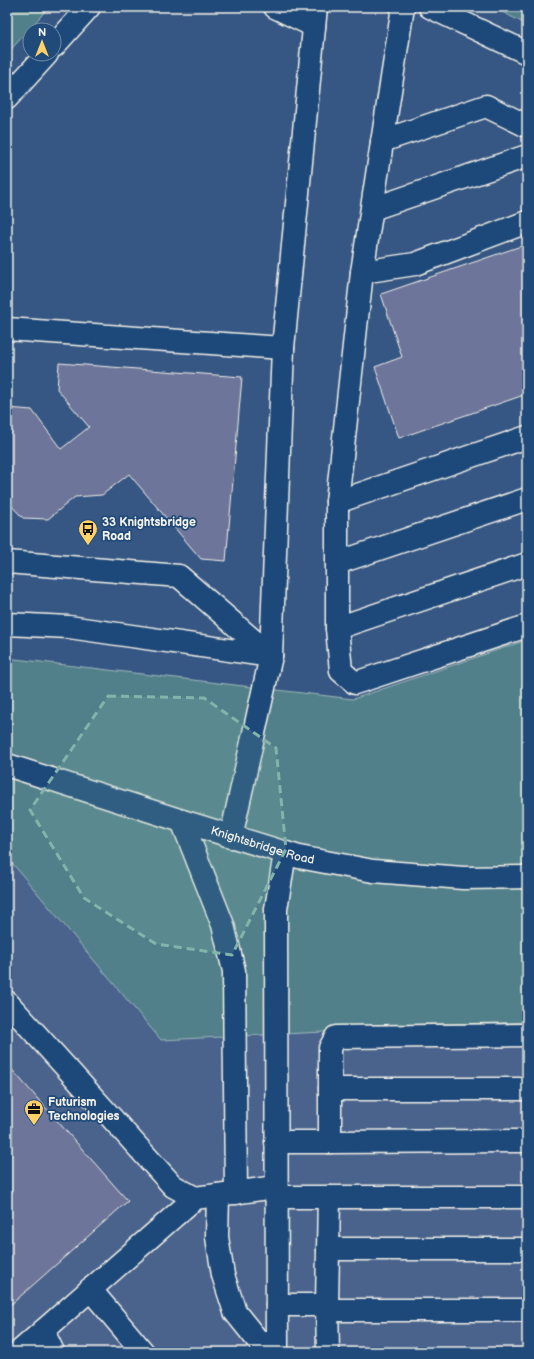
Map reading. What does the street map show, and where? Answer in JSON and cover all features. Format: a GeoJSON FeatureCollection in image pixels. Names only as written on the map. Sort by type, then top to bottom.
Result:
{"type":"FeatureCollection","features":[{"type":"Feature","properties":{"kind":"street"},"geometry":{"type":"LineString","coordinates":[[62,37],[89,7]]}},
{"type":"Feature","properties":{"kind":"street"},"geometry":{"type":"LineString","coordinates":[[231,836],[271,656],[283,348],[315,17],[275,7]]}},
{"type":"Feature","properties":{"kind":"street"},"geometry":{"type":"LineString","coordinates":[[403,7],[362,272],[337,502],[338,628],[341,671],[354,683],[527,626]]}},
{"type":"Feature","properties":{"kind":"street"},"geometry":{"type":"LineString","coordinates":[[430,7],[527,53]]}},
{"type":"Feature","properties":{"kind":"street"},"geometry":{"type":"LineString","coordinates":[[7,98],[40,62]]}},
{"type":"Feature","properties":{"kind":"street"},"geometry":{"type":"LineString","coordinates":[[382,141],[486,106],[527,126]]}},
{"type":"Feature","properties":{"kind":"street"},"geometry":{"type":"LineString","coordinates":[[372,209],[527,156]]}},
{"type":"Feature","properties":{"kind":"street"},"geometry":{"type":"LineString","coordinates":[[362,272],[415,264],[527,222]]}},
{"type":"Feature","properties":{"kind":"street"},"geometry":{"type":"LineString","coordinates":[[7,329],[283,348]]}},
{"type":"Feature","properties":{"kind":"street"},"geometry":{"type":"LineString","coordinates":[[337,502],[527,437]]}},
{"type":"Feature","properties":{"kind":"street"},"geometry":{"type":"LineString","coordinates":[[338,563],[527,499]]}},
{"type":"Feature","properties":{"kind":"street"},"geometry":{"type":"LineString","coordinates":[[7,562],[179,576],[271,656]]}},
{"type":"Feature","properties":{"kind":"street"},"geometry":{"type":"LineString","coordinates":[[338,628],[527,564]]}},
{"type":"Feature","properties":{"kind":"street"},"geometry":{"type":"LineString","coordinates":[[7,624],[69,628],[271,656]]}},
{"type":"Feature","properties":{"kind":"street","name":"Knightsbridge Road"},"geometry":{"type":"LineString","coordinates":[[7,765],[299,857],[373,871],[463,878],[527,877]]}},
{"type":"Feature","properties":{"kind":"street"},"geometry":{"type":"LineString","coordinates":[[182,821],[223,925],[234,971],[227,1194],[217,1237],[223,1275],[235,1312],[267,1352]]}},
{"type":"Feature","properties":{"kind":"street"},"geometry":{"type":"LineString","coordinates":[[277,1352],[276,909],[285,853]]}},
{"type":"Feature","properties":{"kind":"street"},"geometry":{"type":"LineString","coordinates":[[7,1002],[173,1186],[195,1198]]}},
{"type":"Feature","properties":{"kind":"street"},"geometry":{"type":"LineString","coordinates":[[330,1142],[330,1048],[336,1037],[527,1035]]}},
{"type":"Feature","properties":{"kind":"street"},"geometry":{"type":"LineString","coordinates":[[330,1089],[527,1089]]}},
{"type":"Feature","properties":{"kind":"street"},"geometry":{"type":"LineString","coordinates":[[276,1142],[527,1141]]}},
{"type":"Feature","properties":{"kind":"street"},"geometry":{"type":"LineString","coordinates":[[19,1352],[195,1198],[227,1194],[276,1192],[329,1197],[527,1197]]}},
{"type":"Feature","properties":{"kind":"street"},"geometry":{"type":"LineString","coordinates":[[328,1352],[327,1307],[329,1197]]}},
{"type":"Feature","properties":{"kind":"street"},"geometry":{"type":"LineString","coordinates":[[328,1249],[527,1249]]}},
{"type":"Feature","properties":{"kind":"street"},"geometry":{"type":"LineString","coordinates":[[90,1290],[143,1352]]}},
{"type":"Feature","properties":{"kind":"street"},"geometry":{"type":"LineString","coordinates":[[277,1305],[527,1310]]}},
{"type":"Feature","properties":{"kind":"street"},"geometry":{"type":"LineString","coordinates":[[43,1331],[53,1352]]}},
{"type":"Feature","properties":{"kind":"highlighted area"},"geometry":{"type":"Polygon","coordinates":[[[108,696],[204,698],[276,748],[286,849],[232,955],[156,944],[84,898],[30,810],[108,696]]]}},
{"type":"Feature","properties":{"kind":"shaded area"},"geometry":{"type":"Polygon","coordinates":[[[7,857],[161,1040],[527,1022],[527,1352],[7,1352],[7,857]]]}},
{"type":"Feature","properties":{"kind":"green space"},"geometry":{"type":"Polygon","coordinates":[[[7,7],[49,7],[36,22],[22,22],[22,37],[7,54],[7,7]]]}},
{"type":"Feature","properties":{"kind":"green space"},"geometry":{"type":"Polygon","coordinates":[[[493,7],[527,7],[527,25],[493,7]]]}},
{"type":"Feature","properties":{"kind":"green space"},"geometry":{"type":"Polygon","coordinates":[[[527,640],[527,1022],[161,1040],[7,857],[7,658],[353,699],[527,640]]]}},
{"type":"Feature","properties":{"kind":"building"},"geometry":{"type":"Polygon","coordinates":[[[527,244],[527,394],[399,438],[375,367],[402,357],[381,294],[527,244]]]}},
{"type":"Feature","properties":{"kind":"building"},"geometry":{"type":"Polygon","coordinates":[[[59,363],[242,377],[226,561],[201,559],[129,474],[102,495],[75,497],[48,519],[23,518],[7,501],[7,408],[32,410],[61,449],[89,427],[57,389],[59,363]]]}},
{"type":"Feature","properties":{"kind":"building","name":"Futurism Technologies"},"geometry":{"type":"Polygon","coordinates":[[[7,1064],[128,1201],[7,1308],[7,1196],[12,1192],[7,1187],[7,1064]]]}},
{"type":"Feature","properties":{"kind":"place","name":"33 Knightsbridge Road"},"geometry":{"type":"Point","coordinates":[88,546]}},
{"type":"Feature","properties":{"kind":"place","name":"Futurism Technologies"},"geometry":{"type":"Point","coordinates":[34,1126]}}]}
